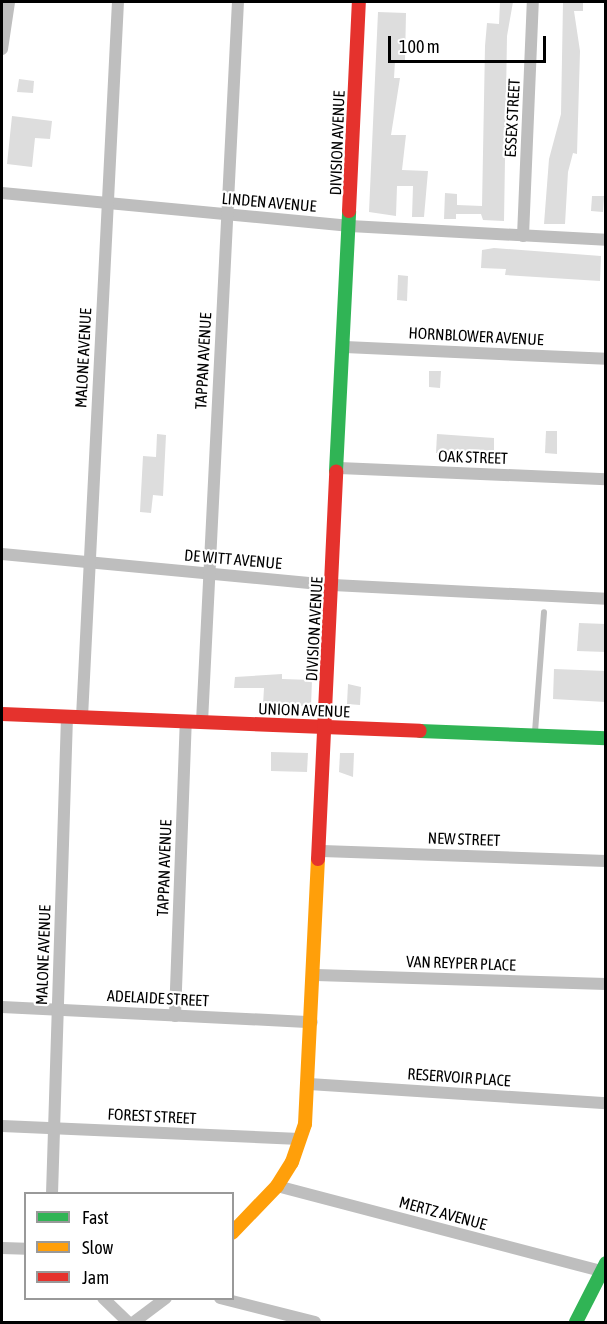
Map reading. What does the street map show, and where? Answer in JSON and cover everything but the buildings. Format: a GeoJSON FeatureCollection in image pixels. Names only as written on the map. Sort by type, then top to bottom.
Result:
{"type":"FeatureCollection","features":[{"type":"Feature","properties":{"kind":"street"},"geometry":{"type":"LineString","coordinates":[[2,49],[9,2]]}},
{"type":"Feature","properties":{"kind":"street","name":"MALONE AVENUE"},"geometry":{"type":"LineString","coordinates":[[82,717],[118,2]]}},
{"type":"Feature","properties":{"kind":"street","name":"TAPPAN AVENUE"},"geometry":{"type":"LineString","coordinates":[[202,722],[238,2]]}},
{"type":"Feature","properties":{"kind":"street","name":"DIVISION AVENUE"},"geometry":{"type":"LineString","coordinates":[[234,1231],[277,1186],[300,1139],[309,1084],[322,851],[359,2]]}},
{"type":"Feature","properties":{"kind":"street","name":"ESSEX STREET"},"geometry":{"type":"LineString","coordinates":[[522,236],[533,2]]}},
{"type":"Feature","properties":{"kind":"street","name":"LINDEN AVENUE"},"geometry":{"type":"LineString","coordinates":[[2,193],[350,226],[606,240]]}},
{"type":"Feature","properties":{"kind":"street","name":"HORNBLOWER AVENUE"},"geometry":{"type":"LineString","coordinates":[[345,347],[606,359]]}},
{"type":"Feature","properties":{"kind":"street","name":"OAK STREET"},"geometry":{"type":"LineString","coordinates":[[339,468],[606,479]]}},
{"type":"Feature","properties":{"kind":"street","name":"DE WITT AVENUE"},"geometry":{"type":"LineString","coordinates":[[2,554],[333,585],[606,599]]}},
{"type":"Feature","properties":{"kind":"street","name":"UNION AVENUE"},"geometry":{"type":"LineString","coordinates":[[2,714],[606,738]]}},
{"type":"Feature","properties":{"kind":"street","name":"MALONE AVENUE"},"geometry":{"type":"LineString","coordinates":[[52,1192],[67,717]]}},
{"type":"Feature","properties":{"kind":"street","name":"TAPPAN AVENUE"},"geometry":{"type":"LineString","coordinates":[[175,1016],[186,721]]}},
{"type":"Feature","properties":{"kind":"street","name":"NEW STREET"},"geometry":{"type":"LineString","coordinates":[[322,851],[606,861]]}},
{"type":"Feature","properties":{"kind":"street","name":"VAN REYPER PLACE"},"geometry":{"type":"LineString","coordinates":[[316,975],[606,984]]}},
{"type":"Feature","properties":{"kind":"street","name":"ADELAIDE STREET"},"geometry":{"type":"LineString","coordinates":[[2,1007],[312,1022]]}},
{"type":"Feature","properties":{"kind":"street","name":"RESERVOIR PLACE"},"geometry":{"type":"LineString","coordinates":[[309,1084],[606,1103]]}},
{"type":"Feature","properties":{"kind":"street","name":"FOREST STREET"},"geometry":{"type":"LineString","coordinates":[[2,1126],[300,1139]]}},
{"type":"Feature","properties":{"kind":"street","name":"MERTZ AVENUE"},"geometry":{"type":"LineString","coordinates":[[277,1186],[603,1267]]}},
{"type":"Feature","properties":{"kind":"street"},"geometry":{"type":"LineString","coordinates":[[2,1248],[24,1249]]}},
{"type":"Feature","properties":{"kind":"street"},"geometry":{"type":"LineString","coordinates":[[576,1323],[603,1267]]}},
{"type":"Feature","properties":{"kind":"street"},"geometry":{"type":"LineString","coordinates":[[104,1300],[128,1323]]}},
{"type":"Feature","properties":{"kind":"street"},"geometry":{"type":"LineString","coordinates":[[134,1323],[165,1300]]}},
{"type":"Feature","properties":{"kind":"street"},"geometry":{"type":"LineString","coordinates":[[224,1300],[315,1323]]}},
{"type":"Feature","properties":{"kind":"lane"},"geometry":{"type":"LineString","coordinates":[[535,735],[544,612]]}},
{"type":"Feature","properties":{"kind":"traffic: fast"},"geometry":{"type":"LineString","coordinates":[[336,471],[349,211]]}},
{"type":"Feature","properties":{"kind":"traffic: fast"},"geometry":{"type":"LineString","coordinates":[[420,731],[606,738]]}},
{"type":"Feature","properties":{"kind":"traffic: fast"},"geometry":{"type":"LineString","coordinates":[[576,1322],[606,1263]]}},
{"type":"Feature","properties":{"kind":"traffic: slow"},"geometry":{"type":"LineString","coordinates":[[234,1231],[277,1186],[292,1162],[305,1124],[318,859]]}},
{"type":"Feature","properties":{"kind":"traffic: jam"},"geometry":{"type":"LineString","coordinates":[[349,211],[359,2]]}},
{"type":"Feature","properties":{"kind":"traffic: jam"},"geometry":{"type":"LineString","coordinates":[[318,859],[336,471]]}},
{"type":"Feature","properties":{"kind":"traffic: jam"},"geometry":{"type":"LineString","coordinates":[[2,714],[420,731]]}}]}
